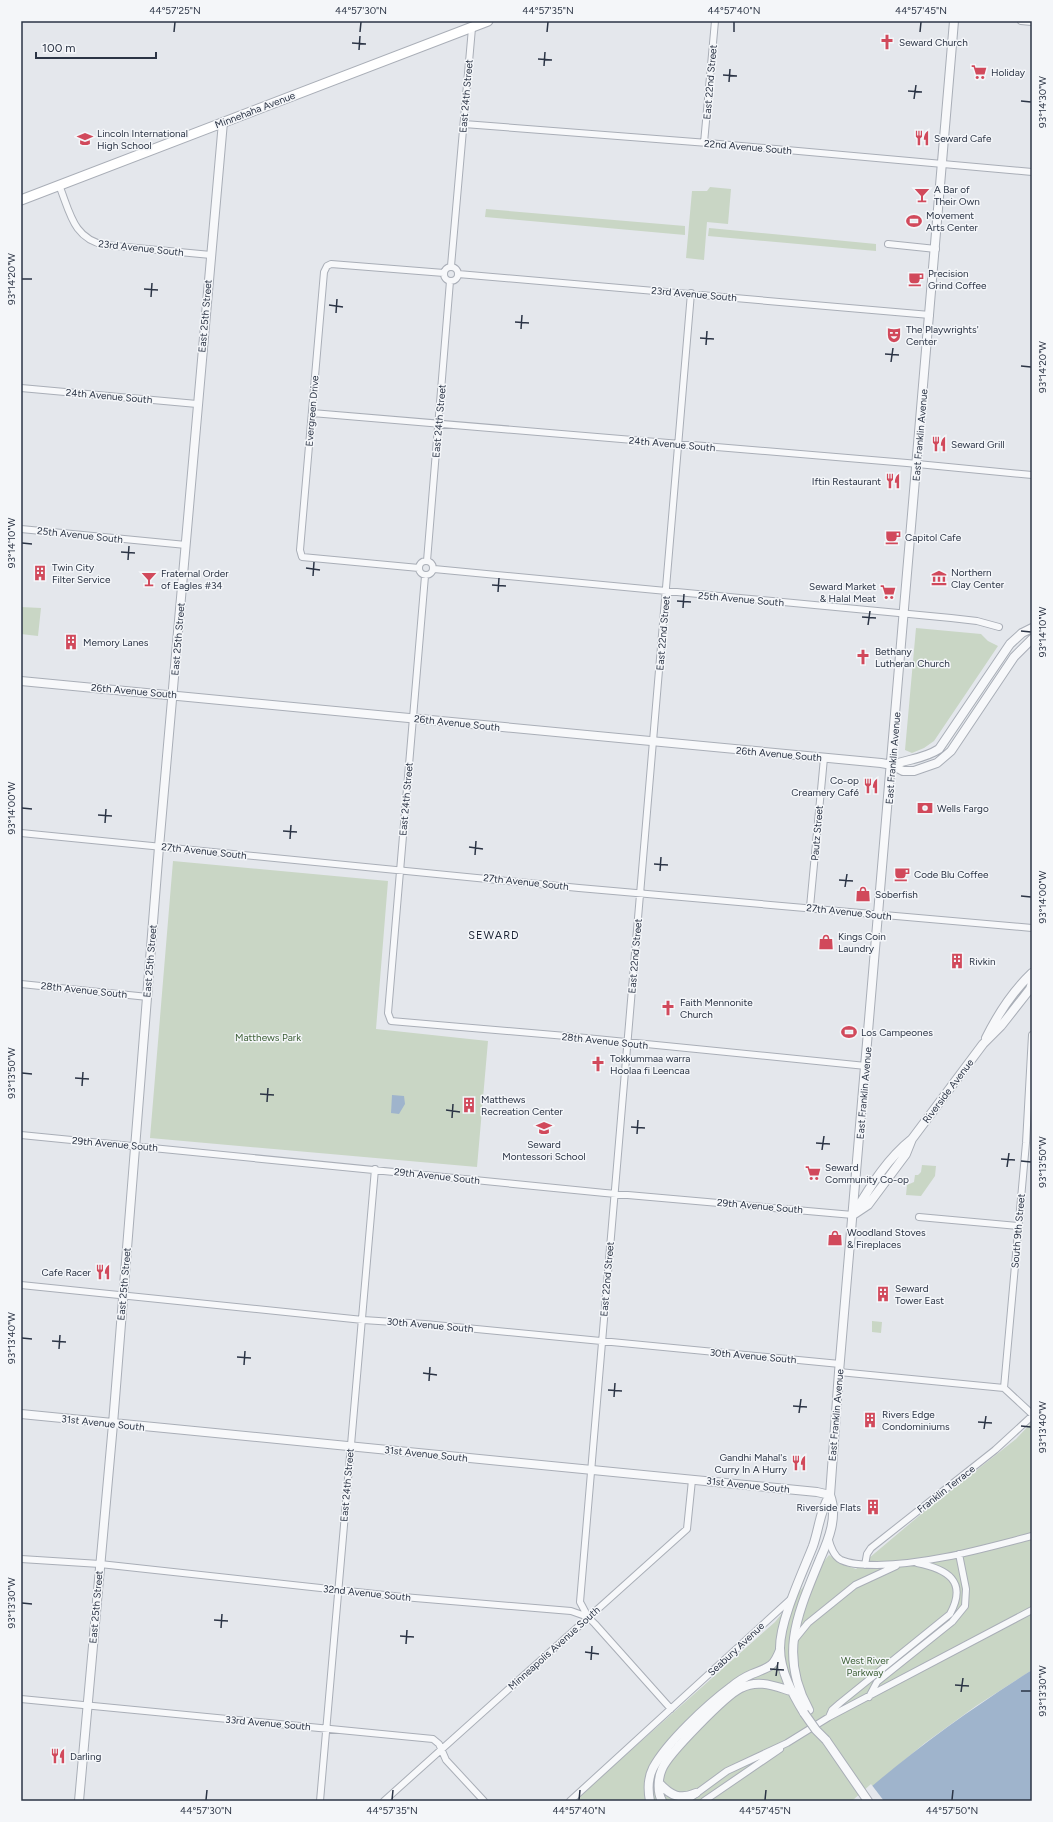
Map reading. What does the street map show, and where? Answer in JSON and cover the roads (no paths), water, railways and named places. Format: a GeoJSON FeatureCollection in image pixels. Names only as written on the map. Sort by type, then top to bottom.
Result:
{"type":"FeatureCollection","features":[{"type":"Feature","properties":{"kind":"main road","name":"Minnehaha Avenue"},"geometry":{"type":"LineString","coordinates":[[21,200],[472,24],[488,21]]}},
{"type":"Feature","properties":{"kind":"street","name":"East 22nd Street"},"geometry":{"type":"LineString","coordinates":[[704,143],[715,21]]}},
{"type":"Feature","properties":{"kind":"street","name":"East Franklin Avenue"},"geometry":{"type":"LineString","coordinates":[[806,1712],[794,1672],[792,1655],[793,1642],[800,1611],[828,1537],[833,1504],[830,1495],[840,1368],[918,464],[954,21]]}},
{"type":"Feature","properties":{"kind":"street"},"geometry":{"type":"LineString","coordinates":[[1021,21],[1032,22]]}},
{"type":"Feature","properties":{"kind":"street","name":"East 24th Street"},"geometry":{"type":"LineString","coordinates":[[452,266],[472,24]]}},
{"type":"Feature","properties":{"kind":"street","name":"East 25th Street"},"geometry":{"type":"LineString","coordinates":[[78,1801],[113,1424],[159,847],[210,255],[223,122]]}},
{"type":"Feature","properties":{"kind":"street","name":"22nd Avenue South"},"geometry":{"type":"LineString","coordinates":[[464,124],[704,143],[1032,172]]}},
{"type":"Feature","properties":{"kind":"street","name":"23rd Avenue South"},"geometry":{"type":"LineString","coordinates":[[59,185],[76,227],[83,236],[91,242],[105,245],[210,255]]}},
{"type":"Feature","properties":{"kind":"street"},"geometry":{"type":"LineString","coordinates":[[888,244],[936,249]]}},
{"type":"Feature","properties":{"kind":"street","name":"Evergreen Drive"},"geometry":{"type":"LineString","coordinates":[[419,568],[302,557],[300,550],[324,272],[327,266],[331,264],[444,273]]}},
{"type":"Feature","properties":{"kind":"street"},"geometry":{"type":"LineString","coordinates":[[452,266],[456,268],[458,274],[455,280],[450,281],[445,277],[444,273],[446,269],[452,266]]}},
{"type":"Feature","properties":{"kind":"street","name":"23rd Avenue South"},"geometry":{"type":"LineString","coordinates":[[458,274],[691,293],[930,315]]}},
{"type":"Feature","properties":{"kind":"street","name":"East 24th Street"},"geometry":{"type":"LineString","coordinates":[[427,561],[450,281]]}},
{"type":"Feature","properties":{"kind":"street","name":"East 22nd Street"},"geometry":{"type":"LineString","coordinates":[[588,1617],[580,1602],[667,592],[691,293]]}},
{"type":"Feature","properties":{"kind":"street","name":"24th Avenue South"},"geometry":{"type":"LineString","coordinates":[[21,388],[197,404]]}},
{"type":"Feature","properties":{"kind":"street","name":"24th Avenue South"},"geometry":{"type":"LineString","coordinates":[[312,414],[918,464],[1032,475]]}},
{"type":"Feature","properties":{"kind":"street","name":"25th Avenue South"},"geometry":{"type":"LineString","coordinates":[[21,529],[186,545]]}},
{"type":"Feature","properties":{"kind":"street"},"geometry":{"type":"LineString","coordinates":[[427,561],[431,563],[434,569],[430,575],[426,576],[420,572],[419,568],[421,564],[427,561]]}},
{"type":"Feature","properties":{"kind":"street","name":"25th Avenue South"},"geometry":{"type":"LineString","coordinates":[[434,569],[977,621],[999,627]]}},
{"type":"Feature","properties":{"kind":"street","name":"East 24th Street"},"geometry":{"type":"LineString","coordinates":[[391,1021],[388,1013],[426,576]]}},
{"type":"Feature","properties":{"kind":"street","name":"26th Avenue South"},"geometry":{"type":"LineString","coordinates":[[892,765],[905,760],[922,758],[938,749],[1010,644],[1022,633],[1032,628]]}},
{"type":"Feature","properties":{"kind":"street","name":"26th Avenue South"},"geometry":{"type":"LineString","coordinates":[[21,680],[824,758],[892,765],[903,771],[914,771],[937,763],[951,751],[1014,657],[1032,639]]}},
{"type":"Feature","properties":{"kind":"street","name":"Pautz Street"},"geometry":{"type":"LineString","coordinates":[[810,907],[824,758]]}},
{"type":"Feature","properties":{"kind":"street","name":"27th Avenue South"},"geometry":{"type":"LineString","coordinates":[[21,833],[640,893],[1032,928]]}},
{"type":"Feature","properties":{"kind":"street","name":"Riverside Avenue"},"geometry":{"type":"LineString","coordinates":[[983,1044],[994,1021],[1023,982],[1032,973]]}},
{"type":"Feature","properties":{"kind":"street","name":"Riverside Avenue"},"geometry":{"type":"LineString","coordinates":[[853,1215],[867,1192],[899,1149],[912,1139],[983,1044],[1001,1026],[1030,989],[1032,982]]}},
{"type":"Feature","properties":{"kind":"street","name":"28th Avenue South"},"geometry":{"type":"LineString","coordinates":[[21,984],[148,996]]}},
{"type":"Feature","properties":{"kind":"street","name":"28th Avenue South"},"geometry":{"type":"LineString","coordinates":[[391,1021],[866,1066]]}},
{"type":"Feature","properties":{"kind":"street","name":"South 9th Street"},"geometry":{"type":"LineString","coordinates":[[1004,1388],[1026,1143],[1032,1035]]}},
{"type":"Feature","properties":{"kind":"street","name":"29th Avenue South"},"geometry":{"type":"LineString","coordinates":[[21,1135],[615,1194],[853,1215]]}},
{"type":"Feature","properties":{"kind":"street","name":"East 24th Street"},"geometry":{"type":"LineString","coordinates":[[320,1801],[375,1169]]}},
{"type":"Feature","properties":{"kind":"street"},"geometry":{"type":"LineString","coordinates":[[919,1217],[1019,1226]]}},
{"type":"Feature","properties":{"kind":"street","name":"30th Avenue South"},"geometry":{"type":"LineString","coordinates":[[21,1285],[363,1320],[602,1341],[1004,1388]]}},
{"type":"Feature","properties":{"kind":"street"},"geometry":{"type":"LineString","coordinates":[[1004,1388],[1032,1415]]}},
{"type":"Feature","properties":{"kind":"street","name":"31st Avenue South"},"geometry":{"type":"LineString","coordinates":[[21,1414],[817,1492],[830,1495]]}},
{"type":"Feature","properties":{"kind":"street","name":"Franklin Terrace"},"geometry":{"type":"LineString","coordinates":[[865,1565],[865,1558],[871,1548],[995,1450],[1032,1415]]}},
{"type":"Feature","properties":{"kind":"street","name":"Minneapolis Avenue South"},"geometry":{"type":"LineString","coordinates":[[384,1801],[687,1529],[692,1480]]}},
{"type":"Feature","properties":{"kind":"street","name":"East Franklin Avenue"},"geometry":{"type":"LineString","coordinates":[[806,1712],[791,1691],[785,1674],[780,1649],[783,1626],[815,1541],[824,1503],[830,1495]]}},
{"type":"Feature","properties":{"kind":"street"},"geometry":{"type":"LineString","coordinates":[[828,1537],[834,1553],[840,1560],[865,1565],[917,1563],[1032,1536]]}},
{"type":"Feature","properties":{"kind":"street"},"geometry":{"type":"LineString","coordinates":[[869,1697],[877,1682],[952,1622],[965,1606],[966,1589],[959,1554]]}},
{"type":"Feature","properties":{"kind":"street","name":"32nd Avenue South"},"geometry":{"type":"LineString","coordinates":[[21,1558],[100,1564],[338,1590],[571,1610],[588,1617],[671,1709]]}},
{"type":"Feature","properties":{"kind":"street"},"geometry":{"type":"LineString","coordinates":[[829,1717],[832,1710],[840,1703],[950,1614],[956,1601],[953,1580],[939,1568],[917,1563]]}},
{"type":"Feature","properties":{"kind":"street"},"geometry":{"type":"LineString","coordinates":[[793,1642],[808,1623],[856,1585],[900,1564]]}},
{"type":"Feature","properties":{"kind":"street","name":"Seabury Avenue"},"geometry":{"type":"LineString","coordinates":[[671,1709],[794,1596]]}},
{"type":"Feature","properties":{"kind":"street"},"geometry":{"type":"LineString","coordinates":[[704,1801],[787,1743],[829,1717],[1032,1610]]}},
{"type":"Feature","properties":{"kind":"street"},"geometry":{"type":"LineString","coordinates":[[650,1801],[650,1776],[653,1768],[668,1747],[706,1708],[731,1687],[752,1674],[769,1668],[776,1660],[780,1649]]}},
{"type":"Feature","properties":{"kind":"street"},"geometry":{"type":"LineString","coordinates":[[662,1801],[659,1795],[659,1783],[662,1768],[688,1736],[731,1694],[741,1688],[760,1683],[791,1691]]}},
{"type":"Feature","properties":{"kind":"street","name":"33rd Avenue South"},"geometry":{"type":"LineString","coordinates":[[21,1699],[433,1739],[440,1744],[446,1760],[484,1801]]}},
{"type":"Feature","properties":{"kind":"street"},"geometry":{"type":"LineString","coordinates":[[570,1801],[671,1709]]}},
{"type":"Feature","properties":{"kind":"street"},"geometry":{"type":"LineString","coordinates":[[806,1712],[816,1730],[826,1740],[868,1801]]}},
{"type":"Feature","properties":{"kind":"street"},"geometry":{"type":"LineString","coordinates":[[686,1801],[727,1771],[787,1743]]}},
{"type":"Feature","properties":{"kind":"street"},"geometry":{"type":"LineString","coordinates":[[659,1783],[669,1793],[682,1798],[696,1793]]}},
{"type":"Feature","properties":{"kind":"water"},"geometry":{"type":"Polygon","coordinates":[[[392,1095],[404,1096],[405,1104],[399,1114],[391,1113],[392,1095]]]}},
{"type":"Feature","properties":{"kind":"water"},"geometry":{"type":"Polygon","coordinates":[[[1032,1670],[1032,1801],[855,1801],[897,1765],[940,1732],[1032,1670]]]}},
{"type":"Feature","properties":{"kind":"place","name":"Seward Church"},"geometry":{"type":"Point","coordinates":[887,42]}},
{"type":"Feature","properties":{"kind":"place","name":"Holiday"},"geometry":{"type":"Point","coordinates":[979,72]}},
{"type":"Feature","properties":{"kind":"place","name":"Seward Cafe"},"geometry":{"type":"Point","coordinates":[922,138]}},
{"type":"Feature","properties":{"kind":"place","name":"Lincoln International High School"},"geometry":{"type":"Point","coordinates":[85,139]}},
{"type":"Feature","properties":{"kind":"place","name":"A Bar of Their Own"},"geometry":{"type":"Point","coordinates":[922,195]}},
{"type":"Feature","properties":{"kind":"place","name":"Movement Arts Center"},"geometry":{"type":"Point","coordinates":[914,221]}},
{"type":"Feature","properties":{"kind":"place","name":"Precision Grind Coffee"},"geometry":{"type":"Point","coordinates":[916,279]}},
{"type":"Feature","properties":{"kind":"place","name":"The Playwrights' Center"},"geometry":{"type":"Point","coordinates":[894,335]}},
{"type":"Feature","properties":{"kind":"place","name":"Seward Grill"},"geometry":{"type":"Point","coordinates":[939,444]}},
{"type":"Feature","properties":{"kind":"place","name":"Iftin Restaurant"},"geometry":{"type":"Point","coordinates":[893,481]}},
{"type":"Feature","properties":{"kind":"place","name":"Capitol Cafe"},"geometry":{"type":"Point","coordinates":[893,537]}},
{"type":"Feature","properties":{"kind":"place","name":"Twin City Filter Service"},"geometry":{"type":"Point","coordinates":[40,573]}},
{"type":"Feature","properties":{"kind":"place","name":"Northern Clay Center"},"geometry":{"type":"Point","coordinates":[939,578]}},
{"type":"Feature","properties":{"kind":"place","name":"Fraternal Order of Eagles #34"},"geometry":{"type":"Point","coordinates":[149,579]}},
{"type":"Feature","properties":{"kind":"place","name":"Seward Market & Halal Meat"},"geometry":{"type":"Point","coordinates":[888,592]}},
{"type":"Feature","properties":{"kind":"place","name":"Memory Lanes"},"geometry":{"type":"Point","coordinates":[71,642]}},
{"type":"Feature","properties":{"kind":"place","name":"Bethany Lutheran Church"},"geometry":{"type":"Point","coordinates":[863,657]}},
{"type":"Feature","properties":{"kind":"place","name":"Co-op Creamery Café"},"geometry":{"type":"Point","coordinates":[871,786]}},
{"type":"Feature","properties":{"kind":"place","name":"Wells Fargo"},"geometry":{"type":"Point","coordinates":[925,808]}},
{"type":"Feature","properties":{"kind":"place","name":"Code Blu Coffee"},"geometry":{"type":"Point","coordinates":[902,874]}},
{"type":"Feature","properties":{"kind":"place","name":"Soberfish"},"geometry":{"type":"Point","coordinates":[863,894]}},
{"type":"Feature","properties":{"kind":"place","name":"Kings Coin Laundry"},"geometry":{"type":"Point","coordinates":[826,942]}},
{"type":"Feature","properties":{"kind":"place","name":"Rivkin"},"geometry":{"type":"Point","coordinates":[957,961]}},
{"type":"Feature","properties":{"kind":"place","name":"Faith Mennonite Church"},"geometry":{"type":"Point","coordinates":[668,1008]}},
{"type":"Feature","properties":{"kind":"place","name":"Los Campeones"},"geometry":{"type":"Point","coordinates":[849,1032]}},
{"type":"Feature","properties":{"kind":"place","name":"Tokkummaa warra Hoolaa fi Leencaa"},"geometry":{"type":"Point","coordinates":[598,1064]}},
{"type":"Feature","properties":{"kind":"place","name":"Matthews Recreation Center"},"geometry":{"type":"Point","coordinates":[469,1105]}},
{"type":"Feature","properties":{"kind":"place","name":"Seward Montessori School"},"geometry":{"type":"Point","coordinates":[544,1128]}},
{"type":"Feature","properties":{"kind":"place","name":"Seward Community Co-op"},"geometry":{"type":"Point","coordinates":[813,1173]}},
{"type":"Feature","properties":{"kind":"place","name":"Woodland Stoves & Fireplaces"},"geometry":{"type":"Point","coordinates":[835,1238]}},
{"type":"Feature","properties":{"kind":"place","name":"Cafe Racer"},"geometry":{"type":"Point","coordinates":[103,1272]}},
{"type":"Feature","properties":{"kind":"place","name":"Seward Tower East"},"geometry":{"type":"Point","coordinates":[883,1294]}},
{"type":"Feature","properties":{"kind":"place","name":"Rivers Edge Condominiums"},"geometry":{"type":"Point","coordinates":[870,1420]}},
{"type":"Feature","properties":{"kind":"place","name":"Gandhi Mahal's Curry In A Hurry"},"geometry":{"type":"Point","coordinates":[799,1463]}},
{"type":"Feature","properties":{"kind":"place","name":"Riverside Flats"},"geometry":{"type":"Point","coordinates":[873,1507]}},
{"type":"Feature","properties":{"kind":"place","name":"Darling"},"geometry":{"type":"Point","coordinates":[58,1756]}},
{"type":"Feature","properties":{"kind":"district","name":"SEWARD"},"geometry":{"type":"Point","coordinates":[494,935]}},
{"type":"Feature","properties":{"kind":"park label","name":"Matthews Park"},"geometry":{"type":"Point","coordinates":[268,1037]}},
{"type":"Feature","properties":{"kind":"park label","name":"West River Parkway"},"geometry":{"type":"Point","coordinates":[865,1666]}}]}
